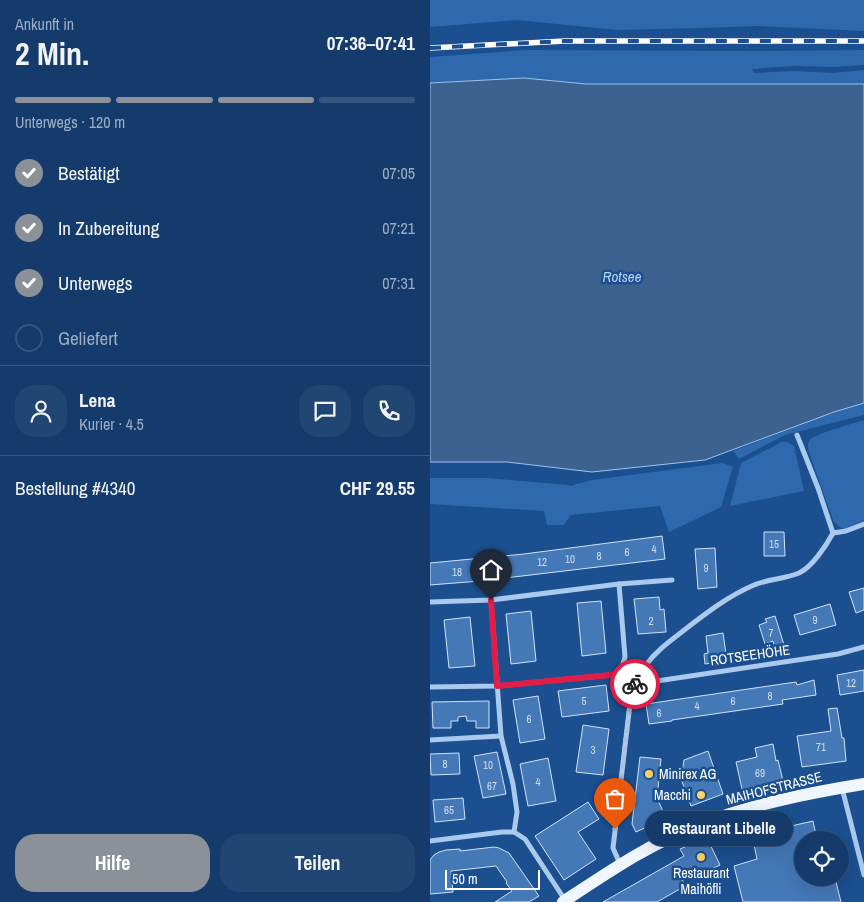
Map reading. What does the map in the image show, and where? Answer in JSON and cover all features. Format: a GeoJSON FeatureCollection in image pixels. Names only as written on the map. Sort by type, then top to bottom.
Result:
{"type":"FeatureCollection","features":[{"type":"Feature","properties":{"kind":"main road","name":"MAIHOFSTRASSE"},"geometry":{"type":"LineString","coordinates":[[564,901],[620,865],[670,837],[700,824],[751,808],[864,784]]}},
{"type":"Feature","properties":{"kind":"street"},"geometry":{"type":"LineString","coordinates":[[620,865],[613,848],[631,695],[647,664],[664,646],[735,594],[755,584],[799,573],[806,568],[828,543],[833,533],[797,435]]}},
{"type":"Feature","properties":{"kind":"street"},"geometry":{"type":"LineString","coordinates":[[833,533],[846,531],[864,524]]}},
{"type":"Feature","properties":{"kind":"street"},"geometry":{"type":"LineString","coordinates":[[430,602],[491,600],[619,584],[672,580]]}},
{"type":"Feature","properties":{"kind":"street"},"geometry":{"type":"LineString","coordinates":[[430,688],[497,686],[620,674],[625,657],[619,584]]}},
{"type":"Feature","properties":{"kind":"street"},"geometry":{"type":"LineString","coordinates":[[491,600],[501,736],[513,784],[517,812],[514,832]]}},
{"type":"Feature","properties":{"kind":"street","name":"ROTSEEHÖHE"},"geometry":{"type":"LineString","coordinates":[[620,674],[638,679],[657,681],[838,654],[864,646]]}},
{"type":"Feature","properties":{"kind":"street"},"geometry":{"type":"LineString","coordinates":[[430,740],[501,736]]}},
{"type":"Feature","properties":{"kind":"street"},"geometry":{"type":"LineString","coordinates":[[842,788],[846,808],[862,852],[864,875]]}},
{"type":"Feature","properties":{"kind":"street"},"geometry":{"type":"LineString","coordinates":[[430,841],[514,832],[525,839],[564,901]]}},
{"type":"Feature","properties":{"kind":"shaded area"},"geometry":{"type":"Polygon","coordinates":[[[430,0],[864,0],[864,31],[759,26],[617,30],[517,20],[430,27],[430,0]]]}},
{"type":"Feature","properties":{"kind":"shaded area"},"geometry":{"type":"Polygon","coordinates":[[[526,50],[864,50],[864,65],[752,69],[754,73],[794,71],[833,73],[864,70],[864,84],[586,84],[524,78],[430,83],[430,57],[526,50]]]}},
{"type":"Feature","properties":{"kind":"shaded area"},"geometry":{"type":"Polygon","coordinates":[[[864,403],[864,415],[785,435],[739,459],[733,451],[834,412],[864,403]]]}},
{"type":"Feature","properties":{"kind":"shaded area"},"geometry":{"type":"Polygon","coordinates":[[[864,420],[864,520],[846,529],[838,526],[833,520],[809,452],[808,444],[810,440],[819,435],[864,420]]]}},
{"type":"Feature","properties":{"kind":"shaded area"},"geometry":{"type":"Polygon","coordinates":[[[782,442],[787,442],[794,446],[804,491],[730,506],[741,463],[782,442]]]}},
{"type":"Feature","properties":{"kind":"shaded area"},"geometry":{"type":"Polygon","coordinates":[[[722,463],[733,467],[721,507],[669,532],[660,506],[571,515],[564,525],[547,525],[544,511],[430,504],[430,478],[487,478],[570,486],[592,480],[722,463]]]}},
{"type":"Feature","properties":{"kind":"water","name":"Rotsee"},"geometry":{"type":"Polygon","coordinates":[[[524,78],[586,84],[864,84],[864,403],[834,412],[705,460],[592,472],[507,462],[430,462],[430,83],[524,78]]]}},
{"type":"Feature","properties":{"kind":"building"},"geometry":{"type":"Polygon","coordinates":[[[764,532],[784,532],[785,556],[764,556],[764,532]]]}},
{"type":"Feature","properties":{"kind":"building"},"geometry":{"type":"Polygon","coordinates":[[[662,536],[665,559],[480,581],[430,585],[430,563],[524,554],[662,536]]]}},
{"type":"Feature","properties":{"kind":"building"},"geometry":{"type":"Polygon","coordinates":[[[715,548],[717,587],[698,589],[695,549],[715,548]]]}},
{"type":"Feature","properties":{"kind":"building"},"geometry":{"type":"Polygon","coordinates":[[[864,588],[864,610],[856,613],[849,592],[864,588]]]}},
{"type":"Feature","properties":{"kind":"building"},"geometry":{"type":"Polygon","coordinates":[[[659,597],[660,610],[664,609],[666,632],[638,634],[634,599],[659,597]]]}},
{"type":"Feature","properties":{"kind":"building"},"geometry":{"type":"Polygon","coordinates":[[[601,601],[606,653],[582,656],[577,603],[601,601]]]}},
{"type":"Feature","properties":{"kind":"building"},"geometry":{"type":"Polygon","coordinates":[[[830,604],[836,625],[800,635],[794,615],[830,604]]]}},
{"type":"Feature","properties":{"kind":"building"},"geometry":{"type":"Polygon","coordinates":[[[531,611],[536,661],[511,664],[506,614],[531,611]]]}},
{"type":"Feature","properties":{"kind":"building"},"geometry":{"type":"Polygon","coordinates":[[[775,616],[784,645],[775,648],[773,641],[765,644],[759,625],[767,622],[765,619],[775,616]]]}},
{"type":"Feature","properties":{"kind":"building"},"geometry":{"type":"Polygon","coordinates":[[[470,617],[475,666],[449,668],[444,620],[470,617]]]}},
{"type":"Feature","properties":{"kind":"building"},"geometry":{"type":"Polygon","coordinates":[[[723,633],[727,661],[705,664],[704,654],[708,653],[706,636],[723,633]]]}},
{"type":"Feature","properties":{"kind":"building"},"geometry":{"type":"Polygon","coordinates":[[[864,670],[864,691],[840,695],[837,675],[864,670]]]}},
{"type":"Feature","properties":{"kind":"building"},"geometry":{"type":"Polygon","coordinates":[[[814,680],[816,695],[782,700],[783,704],[649,724],[646,704],[796,682],[797,685],[814,680]]]}},
{"type":"Feature","properties":{"kind":"building"},"geometry":{"type":"Polygon","coordinates":[[[606,685],[609,711],[562,717],[558,691],[606,685]]]}},
{"type":"Feature","properties":{"kind":"building"},"geometry":{"type":"Polygon","coordinates":[[[538,696],[545,739],[520,743],[513,700],[538,696]]]}},
{"type":"Feature","properties":{"kind":"building"},"geometry":{"type":"Polygon","coordinates":[[[489,701],[489,728],[476,728],[476,721],[467,721],[466,716],[458,717],[458,721],[451,721],[451,728],[433,728],[432,702],[489,701]]]}},
{"type":"Feature","properties":{"kind":"building"},"geometry":{"type":"Polygon","coordinates":[[[837,708],[842,738],[844,738],[846,761],[802,767],[797,736],[831,731],[828,709],[837,708]]]}},
{"type":"Feature","properties":{"kind":"building"},"geometry":{"type":"Polygon","coordinates":[[[583,725],[609,729],[603,775],[576,772],[583,725]]]}},
{"type":"Feature","properties":{"kind":"building"},"geometry":{"type":"Polygon","coordinates":[[[773,744],[776,761],[778,760],[783,781],[742,789],[736,762],[757,757],[755,748],[773,744]]]}},
{"type":"Feature","properties":{"kind":"building"},"geometry":{"type":"Polygon","coordinates":[[[708,751],[723,794],[691,806],[681,779],[684,760],[708,751]]]}},
{"type":"Feature","properties":{"kind":"building"},"geometry":{"type":"Polygon","coordinates":[[[497,752],[506,794],[483,798],[474,756],[497,752]]]}},
{"type":"Feature","properties":{"kind":"building"},"geometry":{"type":"Polygon","coordinates":[[[459,753],[460,774],[431,775],[430,754],[459,753]]]}},
{"type":"Feature","properties":{"kind":"building"},"geometry":{"type":"Polygon","coordinates":[[[640,757],[661,759],[657,798],[666,818],[636,832],[632,824],[640,757]]]}},
{"type":"Feature","properties":{"kind":"building"},"geometry":{"type":"Polygon","coordinates":[[[548,758],[556,801],[528,806],[520,764],[548,758]]]}},
{"type":"Feature","properties":{"kind":"building"},"geometry":{"type":"Polygon","coordinates":[[[463,798],[465,819],[435,822],[433,800],[463,798]]]}},
{"type":"Feature","properties":{"kind":"building"},"geometry":{"type":"Polygon","coordinates":[[[588,802],[599,819],[578,832],[596,859],[564,880],[535,836],[588,802]]]}},
{"type":"Feature","properties":{"kind":"building"},"geometry":{"type":"Polygon","coordinates":[[[813,821],[815,831],[794,831],[794,886],[837,886],[841,902],[743,902],[734,866],[757,859],[752,835],[813,821]]]}},
{"type":"Feature","properties":{"kind":"building"},"geometry":{"type":"Polygon","coordinates":[[[708,840],[720,865],[705,872],[703,869],[682,879],[685,886],[657,902],[603,902],[684,856],[680,849],[694,843],[695,846],[708,840]]]}},
{"type":"Feature","properties":{"kind":"building"},"geometry":{"type":"Polygon","coordinates":[[[494,847],[509,853],[539,896],[529,902],[495,902],[512,891],[496,866],[451,871],[453,892],[430,894],[430,860],[434,855],[446,850],[460,849],[460,851],[494,847]]]}},
{"type":"Feature","properties":{"kind":"railway"},"geometry":{"type":"LineString","coordinates":[[430,48],[565,41],[864,41]]}},
{"type":"Feature","properties":{"kind":"way so far"},"geometry":{"type":"LineString","coordinates":[[615,829],[631,695],[635,684]]}},
{"type":"Feature","properties":{"kind":"place","name":"Minirex AG"},"geometry":{"type":"Point","coordinates":[649,774]}},
{"type":"Feature","properties":{"kind":"place","name":"Macchi"},"geometry":{"type":"Point","coordinates":[701,795]}},
{"type":"Feature","properties":{"kind":"place","name":"Restaurant Libelle"},"geometry":{"type":"Point","coordinates":[615,829]}},
{"type":"Feature","properties":{"kind":"place","name":"Restaurant Maihöfli"},"geometry":{"type":"Point","coordinates":[701,857]}},
{"type":"Feature","properties":{"kind":"route"},"geometry":{"type":"LineString","coordinates":[[491,600],[497,686],[620,674],[638,679],[635,684]]}}]}
